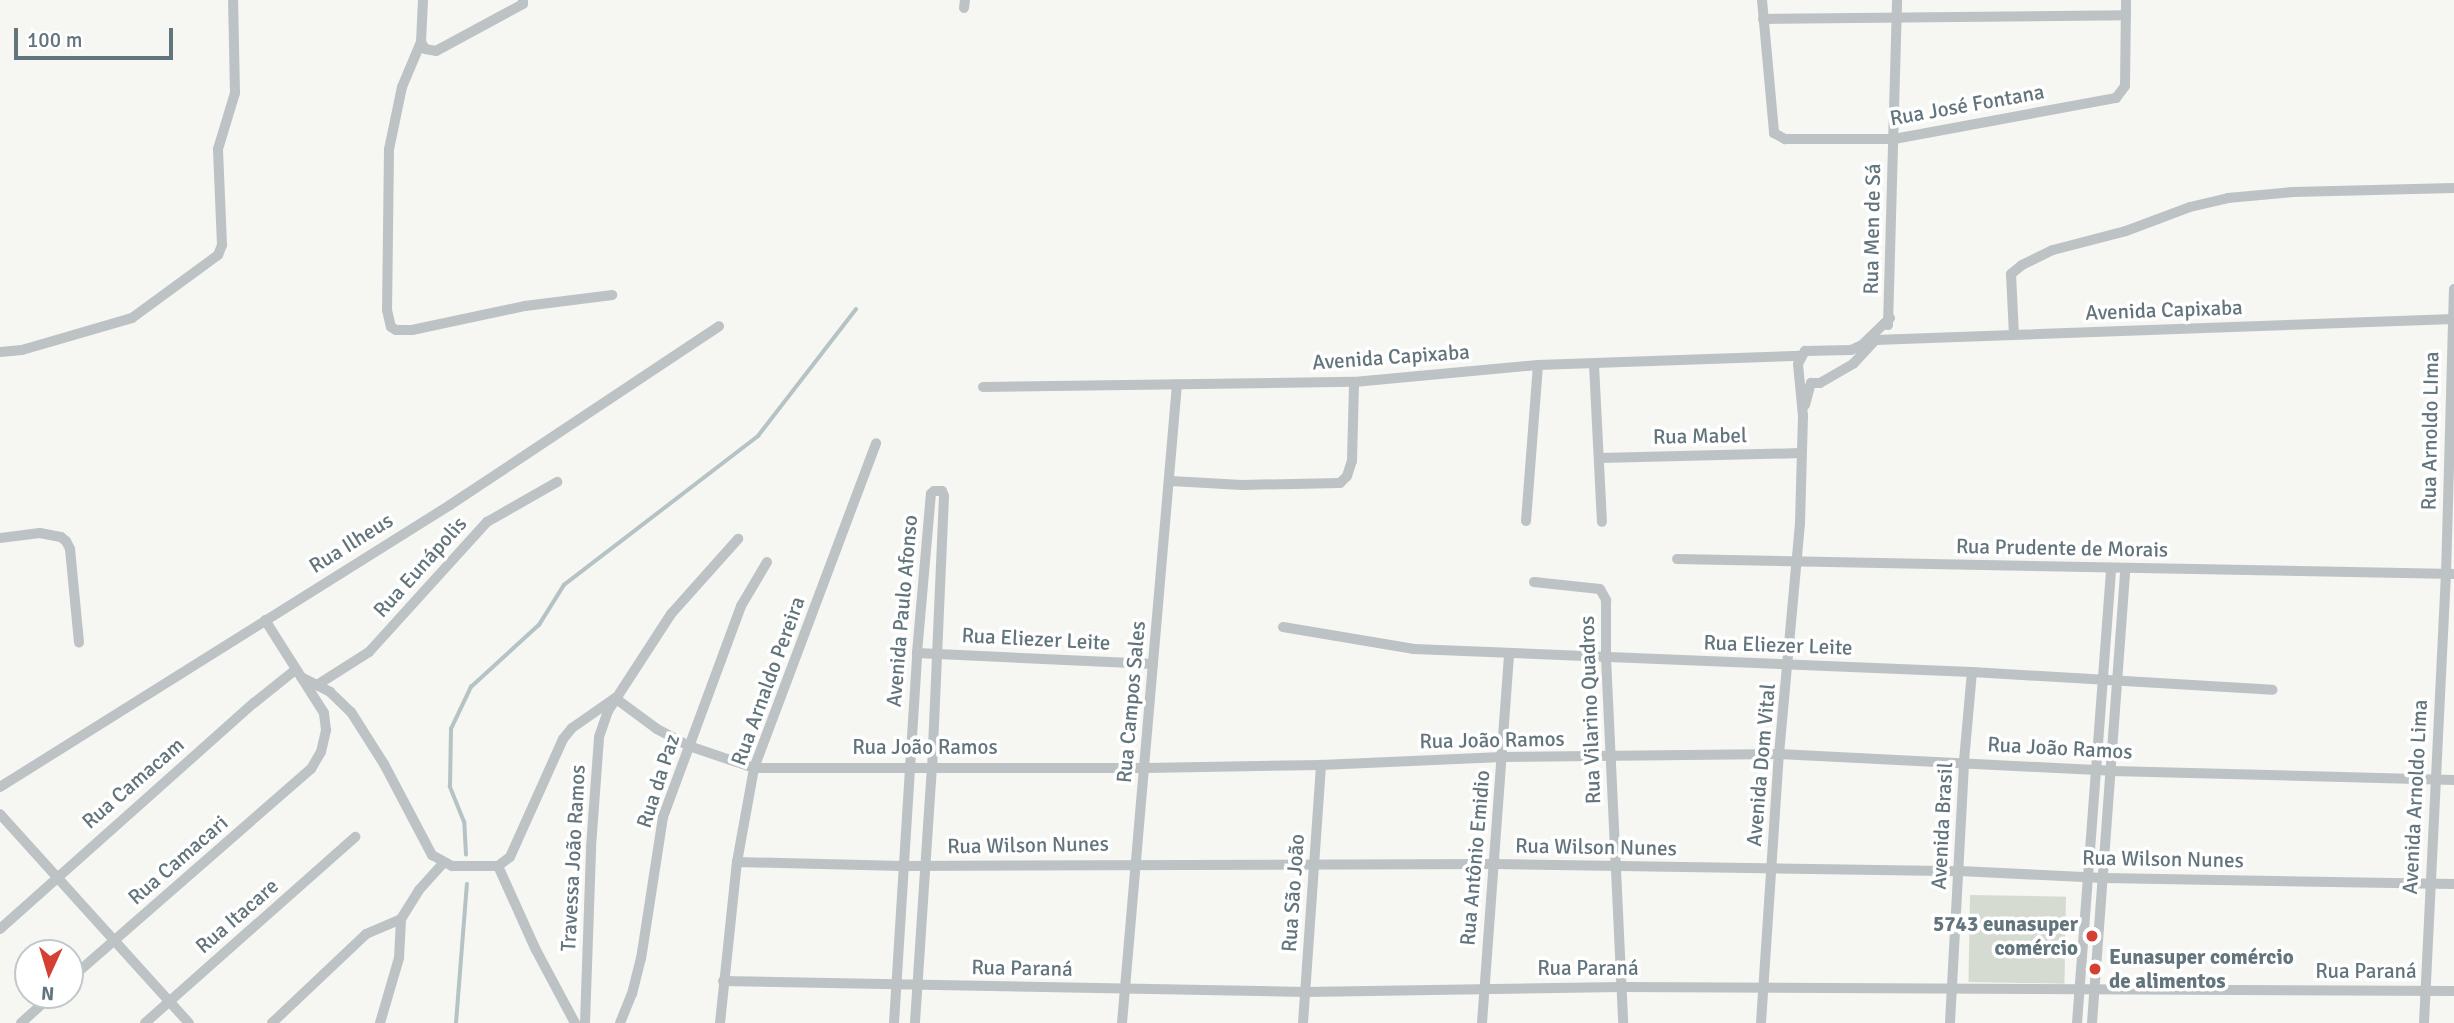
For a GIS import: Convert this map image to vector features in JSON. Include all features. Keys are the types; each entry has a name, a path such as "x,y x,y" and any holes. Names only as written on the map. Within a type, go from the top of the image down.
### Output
{"street":[{"path":"0,352 22,350 132,318 218,255 222,245 218,149 235,93 233,0"},
{"path":"423,0 421,42 402,87 389,149 387,310 391,327 412,331 525,306 612,295"},
{"path":"1762,0 1763,19 2126,15 2126,0"},
{"name":"Rua Men de Sá","path":"1802,416 1811,383 1820,383 1854,363 1887,328 1897,0"},
{"path":"421,42 425,49 436,51 526,1"},
{"name":"Rua José Fontana","path":"1763,19 1772,128 1778,137 1894,139 2116,98 2125,86 2126,15"},
{"path":"2014,335 2011,274 2022,265 2053,250 2126,231 2190,206 2228,198 2294,192 2454,188"},
{"name":"Rua Arnoldo LIma","path":"2450,574 2454,289"},
{"path":"1801,356 1805,351 1851,350 1862,345 1889,318"},
{"name":"Avenida Capixaba","path":"1875,340 2453,319"},
{"name":"Rua Ilheus","path":"0,787 450,505 719,326"},
{"name":"Avenida Capixaba","path":"983,387 1354,382 1538,365 1801,356"},
{"name":"Avenida Dom Vital","path":"1761,1023 1779,754 1797,561 1802,416 1798,364 1801,356"},
{"path":"1526,522 1538,365"},
{"path":"1594,365 1602,522"},
{"path":"1171,481 1242,485 1340,482 1347,476 1352,461 1354,382"},
{"name":"Rua Campos Sales","path":"1122,1023 1171,481 1177,384"},
{"name":"Rua Arnaldo Pereira","path":"720,1023 737,862 754,768 876,443"},
{"name":"Rua Mabel","path":"1600,458 1801,453"},
{"name":"Rua Eunápolis","path":"317,685 369,652 487,522 557,482"},
{"name":"Avenida Paulo Afonso","path":"894,1023 909,765 931,494 934,491 942,491 932,766 915,1023"},
{"path":"0,538 40,533 61,537 66,541 70,549 79,643"},
{"path":"265,620 298,674 330,692 351,712 384,764 432,855 452,866 498,866 510,857 563,739 572,728 615,698 671,614 738,539"},
{"name":"Rua Prudente de Morais","path":"1677,559 2450,574"},
{"name":"Rua da Paz","path":"620,1023 632,994 641,959 663,817 741,606 767,562"},
{"path":"2077,1023 2111,568"},
{"path":"2092,1023 2119,682 2125,569"},
{"name":"Avenida Arnoldo Lima","path":"2424,1023 2434,780 2450,574"},
{"name":"Rua Vilarino Quadros","path":"1534,582 1600,589 1606,600 1606,659 1623,1023"},
{"name":"Rua Eliezer Leite","path":"1283,626 1414,649 1972,672 2272,690"},
{"name":"Rua Eliezer Leite","path":"917,653 1153,664"},
{"name":"Rua Antônio Emidio","path":"1482,1023 1509,654"},
{"name":"Avenida Brasil","path":"1950,1023 1964,761 1972,672"},
{"name":"Rua Camacari","path":"84,967 311,769 321,752 326,730 324,713 298,674"},
{"name":"Rua Camacam","path":"0,929 55,878 298,674"},
{"name":"Rua João Ramos","path":"615,698 657,729 689,746 754,768 909,765 1146,768 1321,765 1502,757 1779,754 1964,761 2112,771 2454,780"},
{"name":"Travessa João Ramos","path":"585,1023 590,847 598,737 615,698"},
{"name":"Rua São João","path":"1303,1023 1321,765"},
{"path":"0,814 55,878 189,1023"},
{"name":"Rua Itacare","path":"145,1023 355,837"},
{"name":"Rua Wilson Nunes","path":"737,862 902,866 1137,863 1494,864 1960,871 2104,878 2454,884"},
{"path":"380,1023 399,958 401,919 419,890 443,863"},
{"path":"498,866 536,950 575,1023"},
{"path":"272,1023 366,934 401,919"},
{"name":"Rua Paraná","path":"723,981 917,987 1305,992 1621,986 2454,991"},
{"path":"21,1023 36,1009"}],"shaded area":[{"path":"1970,895 2066,897 2064,984 1968,982"}],"waterway":[{"path":"466,855 464,822 450,787 451,729 471,687 539,625 564,585 758,436 856,309"},
{"path":"456,1023 467,884"}],"place":[{"name":"5743 eunasuper comércio","path":"2092,936"},
{"name":"Eunasuper comércio de alimentos","path":"2095,969"}]}
